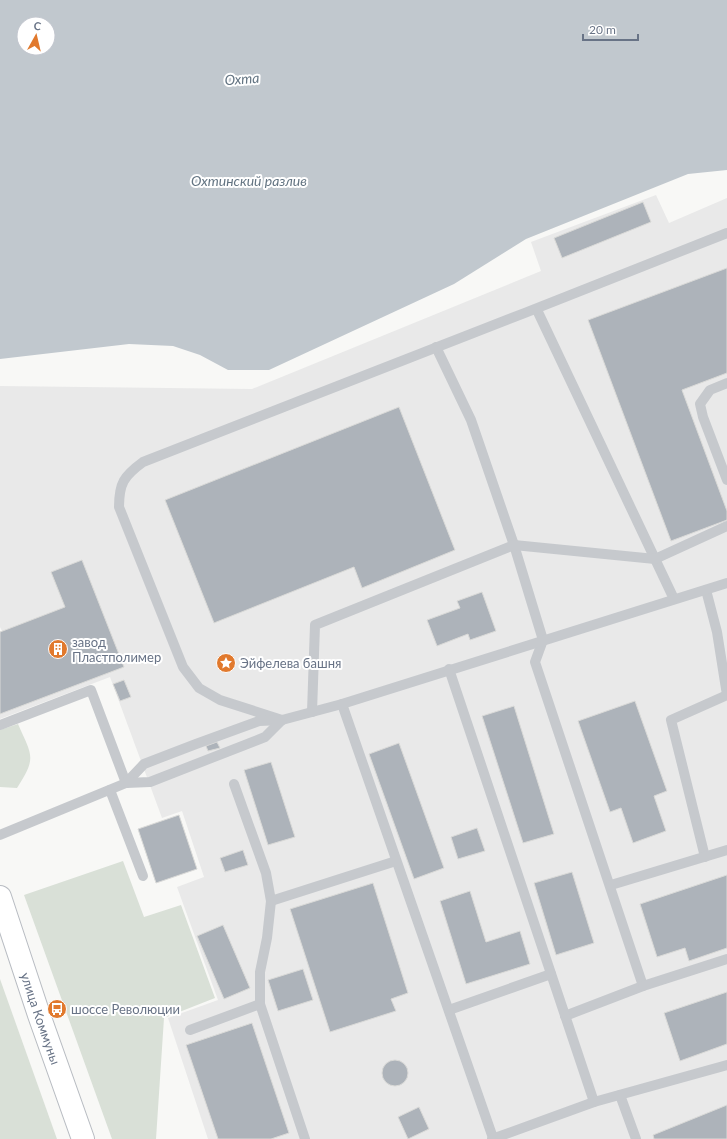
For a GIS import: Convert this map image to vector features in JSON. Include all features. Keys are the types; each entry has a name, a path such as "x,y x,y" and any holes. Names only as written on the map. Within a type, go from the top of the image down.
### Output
{"main road":[{"name":"улица Коммуны","path":"0,896 39,1015 84,1139"}],"lane":[{"path":"282,720 220,700 199,688 183,667 119,507 119,489 128,472 143,462 436,347 537,310 727,233"},
{"path":"537,310 674,599"},
{"path":"436,347 471,420 514,545 543,640 535,662 611,885 643,986"},
{"path":"727,384 710,390 700,404 703,417 727,480"},
{"path":"312,712 315,625 514,545 655,559 727,526"},
{"path":"126,783 144,764 259,721 282,720 342,704 449,669 727,583"},
{"path":"705,857 671,720 727,695 718,632 706,590"},
{"path":"449,669 594,1102"},
{"path":"0,725 91,690 126,783"},
{"path":"342,704 449,1010 492,1139 594,1102 727,1065"},
{"path":"0,835 126,783 150,782 265,737 282,720"},
{"path":"234,784 266,872 271,901 267,938 260,972 260,1004 305,1139"},
{"path":"110,790 143,876"},
{"path":"611,885 727,850"},
{"path":"271,901 396,861"},
{"path":"565,1016 643,986 727,959"},
{"path":"449,1010 551,974"},
{"path":"190,1030 260,1004"},
{"path":"620,1095 636,1139"}],"shaded area":[{"path":"656,195 669,223 727,198 727,1139 208,1139 168,1018 218,1000 177,887 204,877 182,811 162,818 110,677 0,719 0,632 2,631 0,627 0,386 252,389 541,271 531,242"},
{"path":"18,724 27,743 30,763 17,788 0,787 0,730"},
{"path":"123,861 144,917 181,905 215,998 164,1018 156,1139 112,1139 24,895"},
{"path":"0,979 57,1139 0,1139"}],"water":[{"name":"Охтинский разлив","path":"0,0 727,0 727,170 688,174 526,239 454,284 269,370 228,370 200,355 173,346 129,344 0,359"}],"building":[{"path":"643,202 651,222 562,258 554,238"},
{"path":"727,268 727,373 682,390 727,511 727,520 671,541 588,320"},
{"path":"399,407 455,550 362,588 354,567 214,623 165,500"},
{"name":"завод Пластполимер","path":"82,560 124,667 0,714 0,632 65,607 51,572"},
{"path":"482,592 496,631 470,640 468,634 437,646 427,620 460,608 457,601"},
{"path":"124,680 131,697 120,701 113,684"},
{"path":"635,701 667,791 654,796 666,831 633,843 621,808 610,812 578,721"},
{"path":"514,706 554,834 523,843 482,716"},
{"path":"217,742 220,748 208,751 206,746"},
{"path":"399,743 444,868 414,879 369,754"},
{"path":"271,762 295,837 268,845 244,770"},
{"path":"179,815 197,869 156,883 138,829"},
{"path":"477,828 485,851 458,859 451,837"},
{"path":"243,850 248,865 225,872 220,858"},
{"path":"572,872 594,943 556,955 534,883"},
{"path":"727,875 727,948 689,961 685,948 657,957 640,904"},
{"path":"373,883 408,993 391,999 396,1011 330,1032 290,909"},
{"path":"470,891 486,942 520,931 530,964 466,984 440,901"},
{"path":"223,925 250,988 224,999 197,936"},
{"path":"303,969 313,1000 278,1011 268,980"},
{"path":"727,992 727,1044 680,1061 664,1013"},
{"path":"252,1023 289,1133 271,1139 218,1139 186,1045"},
{"path":"395,1060 404,1064 408,1073 404,1082 395,1086 386,1082 382,1073 386,1064"},
{"path":"727,1105 727,1139 654,1139 653,1135"},
{"path":"419,1107 429,1129 408,1139 398,1117"}],"place":[{"name":"завод Пластполимер","path":"58,649"},
{"name":"Эйфелева башня","path":"226,663"},
{"name":"шоссе Революции","path":"57,1009"}],"water label":[{"name":"Охта","path":"242,79"}]}
